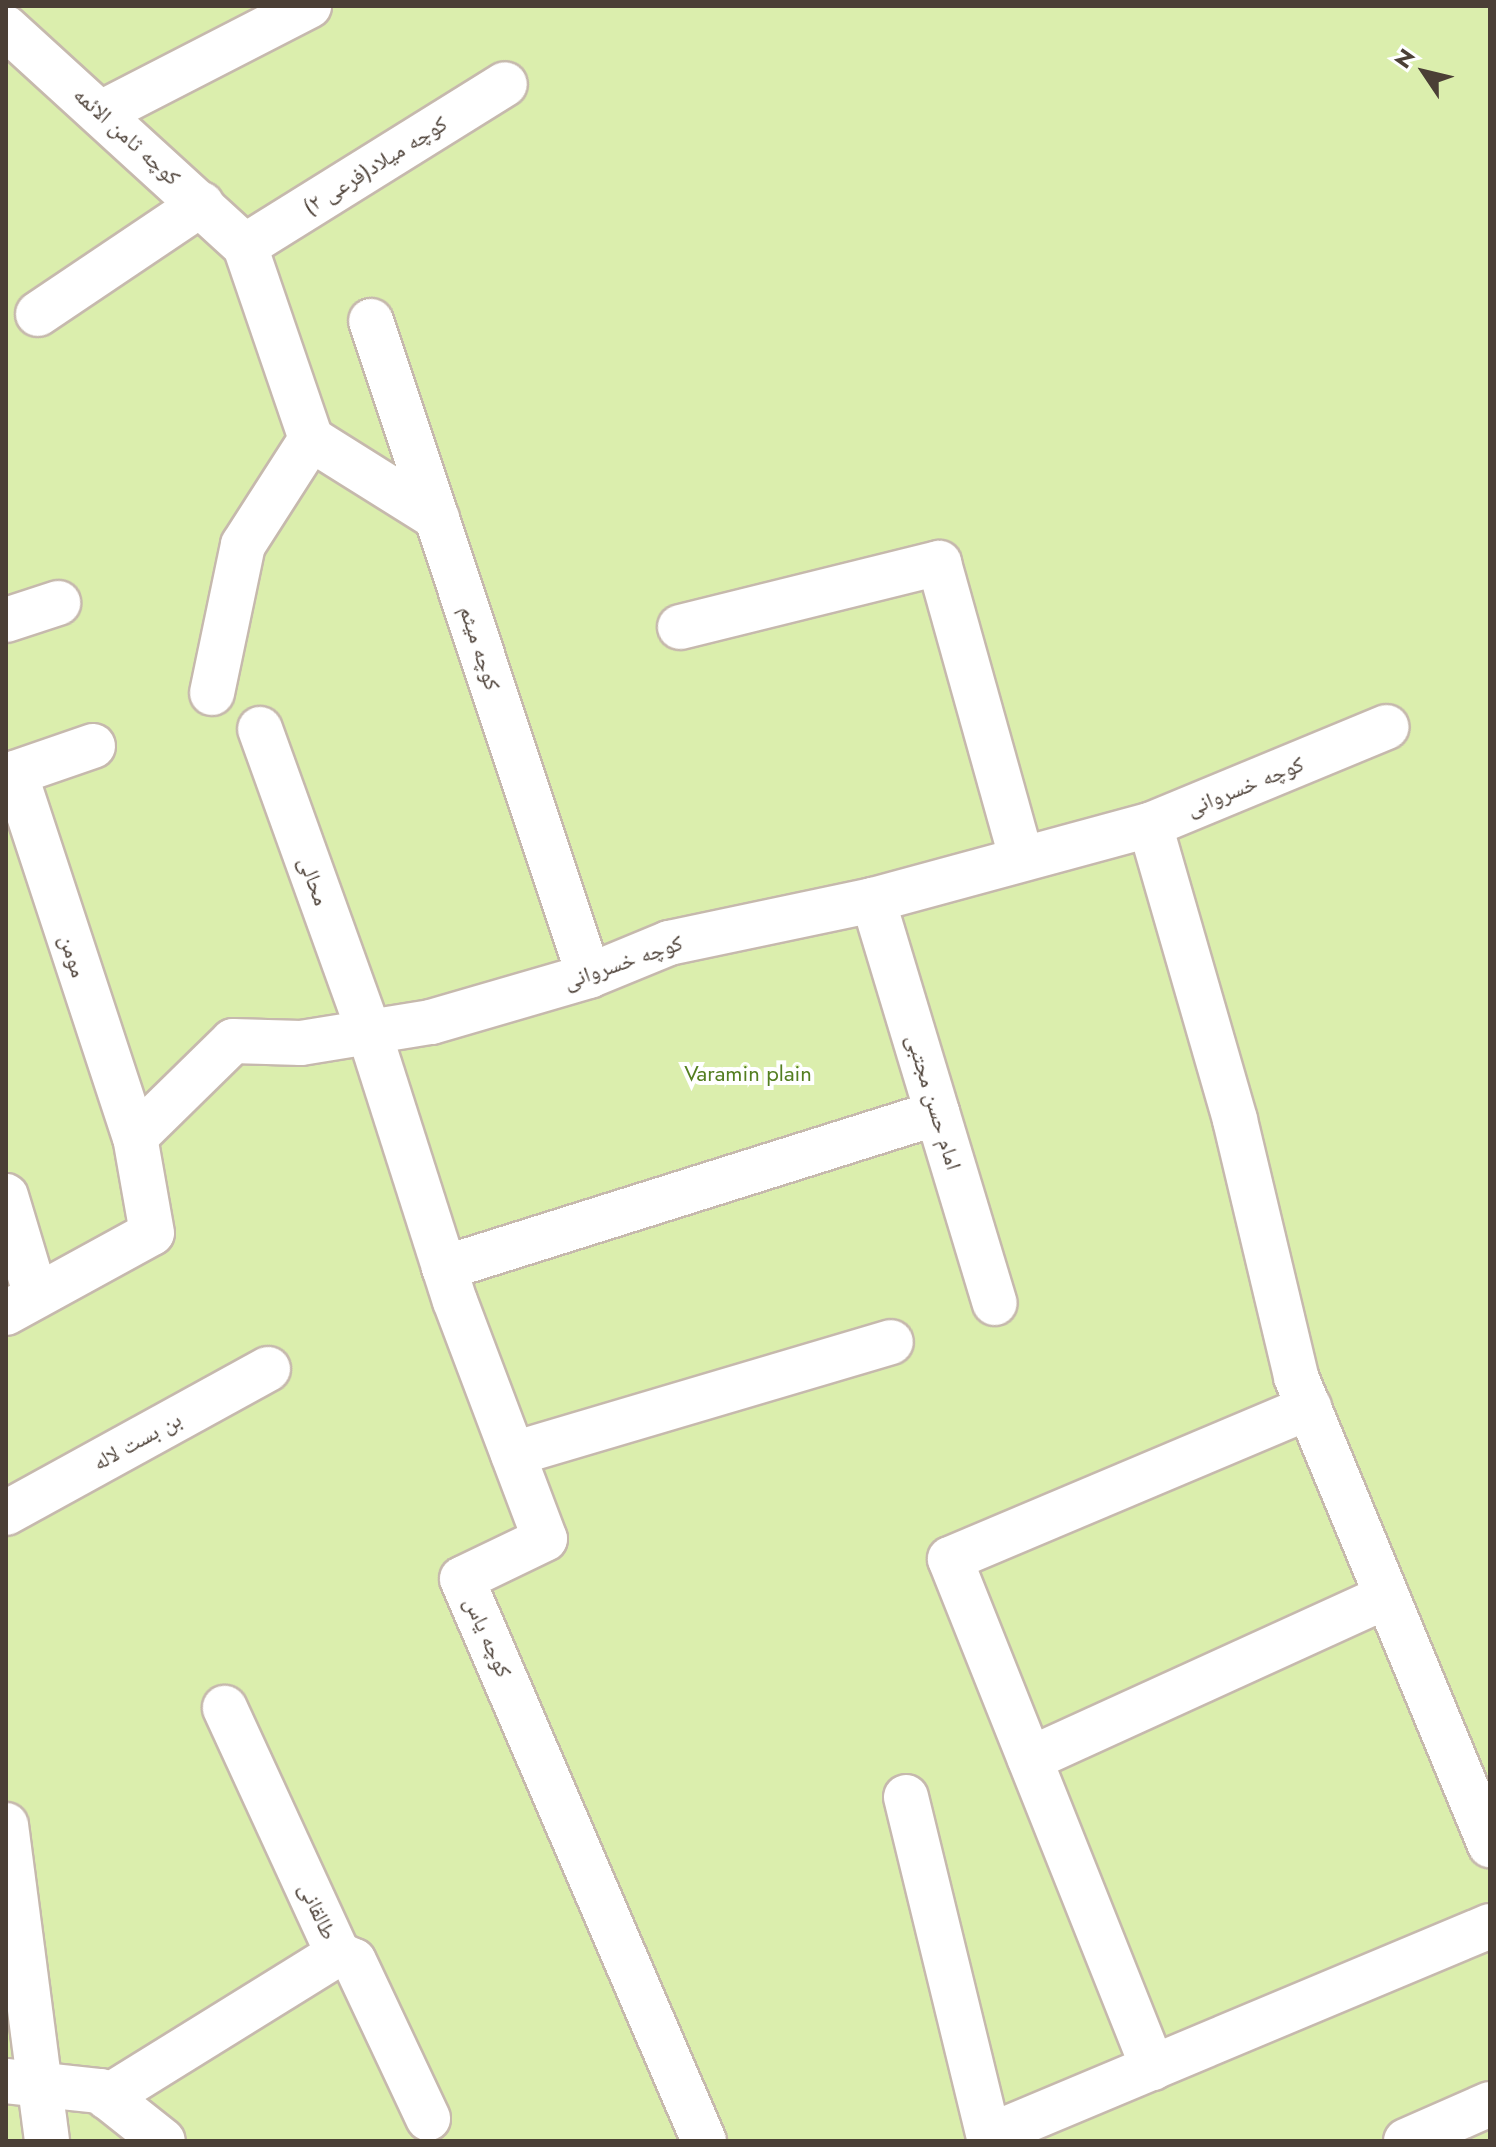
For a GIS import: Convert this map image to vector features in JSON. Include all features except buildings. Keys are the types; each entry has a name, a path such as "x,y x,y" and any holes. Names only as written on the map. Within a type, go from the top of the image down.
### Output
{"street":[{"path":"101,113 309,6"},
{"name":"کوچه ثامن الائمه","path":"6,28 245,246"},
{"name":"کوچه میلاد(فرعی ۲)","path":"245,246 505,84"},
{"path":"38,314 202,204"},
{"path":"245,246 311,439 437,518"},
{"name":"کوچه میثم","path":"371,321 589,976"},
{"path":"212,693 243,545 311,439"},
{"path":"680,627 939,563 1021,857"},
{"path":"6,620 58,603"},
{"name":"کوچه خسروانی","path":"135,1137 233,1041 301,1043 431,1022 589,976 669,943 873,900 1021,857 1150,825 1387,727"},
{"name":"محالی","path":"260,729 369,1032"},
{"path":"10,775 93,746"},
{"name":"مومن","path":"10,775 135,1137"},
{"path":"1150,825 1235,1120 1296,1377 1490,1845"},
{"name":"امام حسن مجتبی","path":"873,900 995,1303"},
{"name":"کوچه یاس","path":"369,1032 444,1268 545,1539 462,1579 704,2141"},
{"path":"444,1268 937,1113"},
{"path":"6,1196 21,1304 152,1233 135,1137"},
{"path":"513,1454 891,1342"},
{"name":"بن بست لاله","path":"6,1513 268,1369"},
{"path":"1153,2068 950,1559 1309,1407"},
{"path":"1030,1759 1387,1596"},
{"name":"طالقانی","path":"107,2097 338,1954 225,1708"},
{"path":"906,1797 990,2139 1490,1926"},
{"path":"6,1825 23,2081 47,2141"},
{"path":"338,1954 354,1961 428,2118"},
{"path":"23,2081 100,2091 163,2141"},
{"path":"1406,2141 1490,2104"}],"green space":[{"name":"Varamin plain","path":"6,6 1490,6 1490,2141 6,2141"}]}
